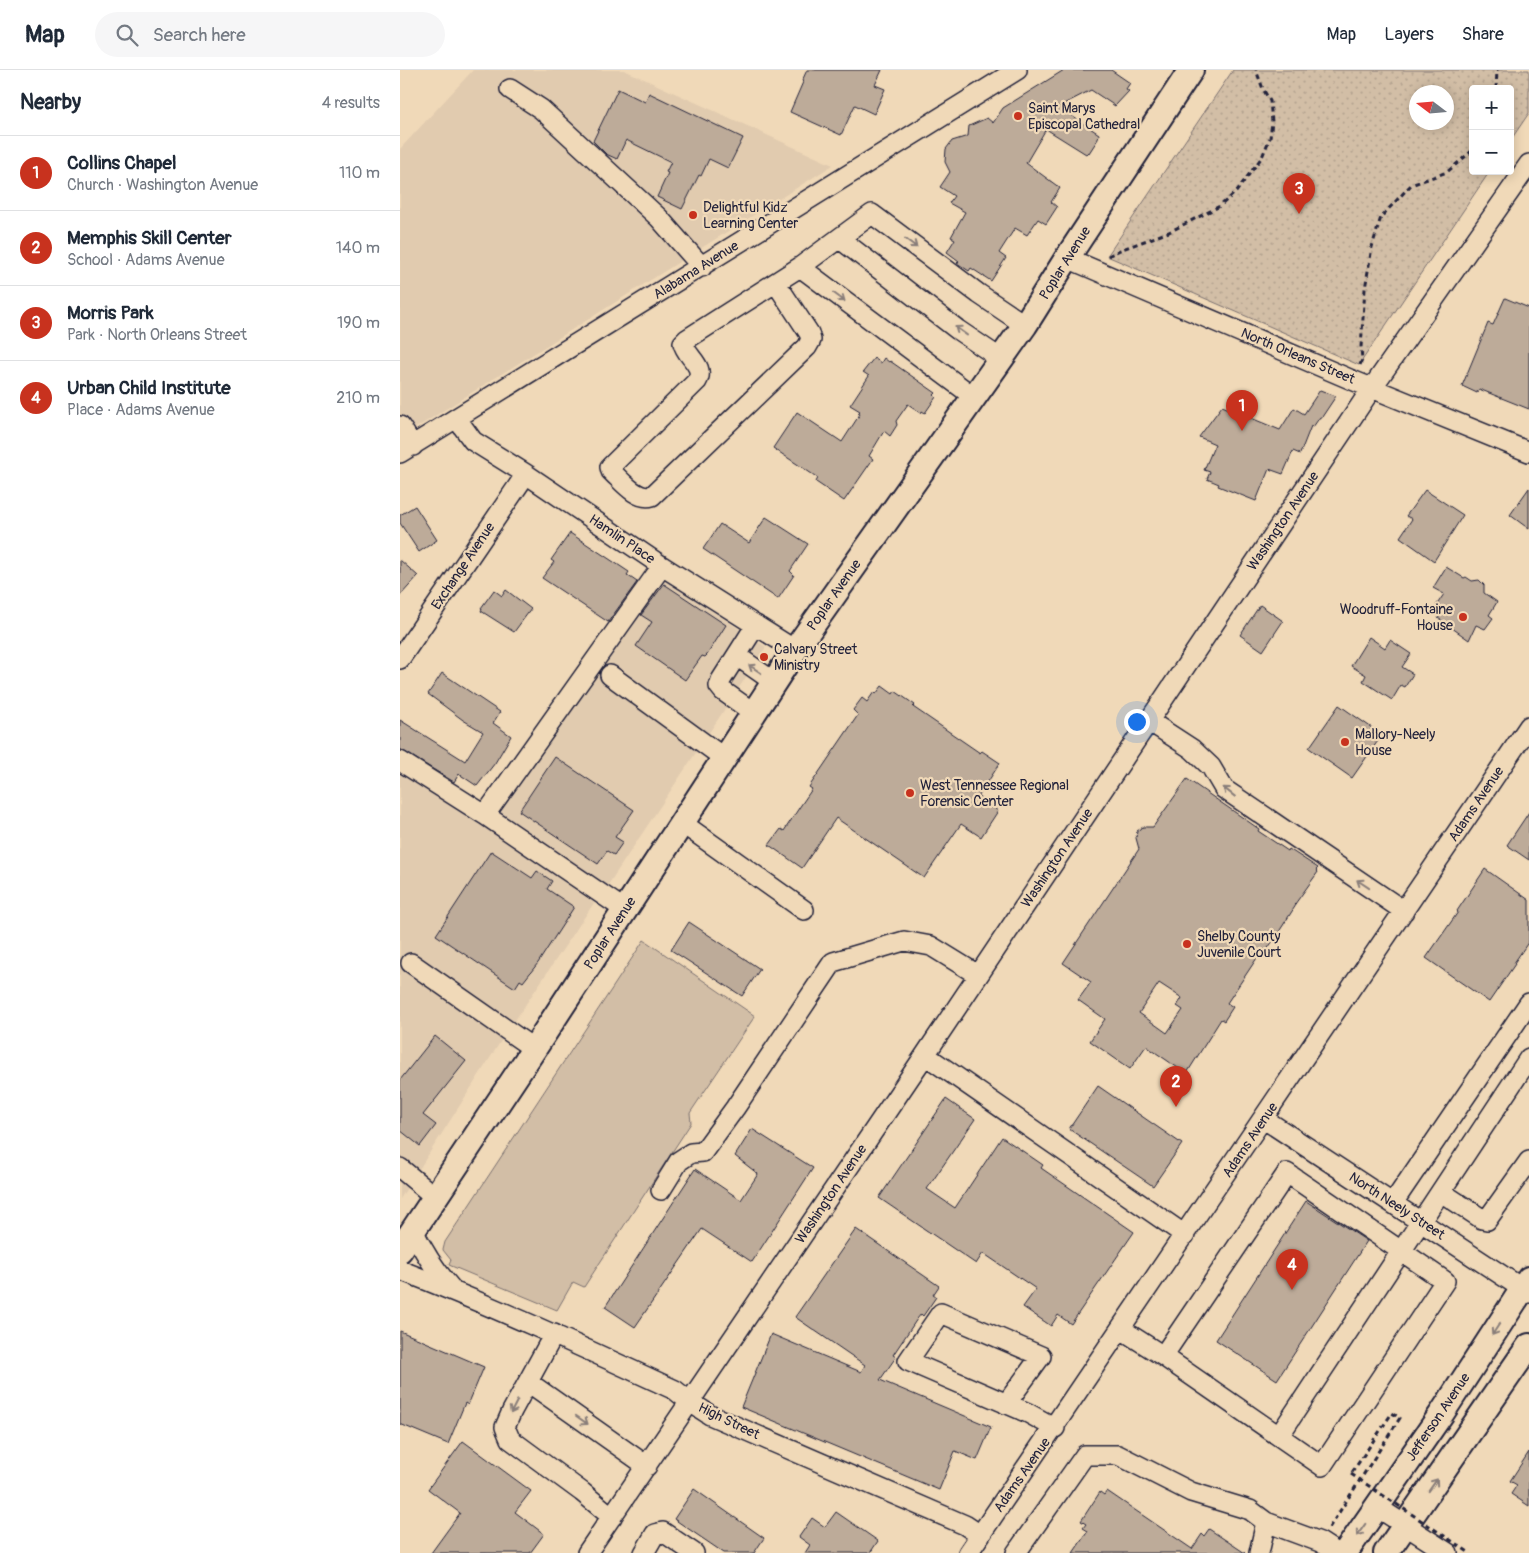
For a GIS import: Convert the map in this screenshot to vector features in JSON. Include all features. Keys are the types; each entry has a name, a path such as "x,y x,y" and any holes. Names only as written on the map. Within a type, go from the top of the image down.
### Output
{"main road":[{"name":"Poplar Avenue","path":"400,1250 795,650 1025,325 1191,70"},
{"name":"Jefferson Avenue","path":"1345,1553 1527,1287"},
{"path":"1386,1553 1529,1346"}],"street":[{"name":"Alabama Avenue","path":"406,450 702,266 1003,73"},
{"path":"510,89 541,109 604,167 659,218 702,266"},
{"name":"Washington Avenue","path":"587,1553 925,1055 1372,388 1529,164"},
{"path":"776,283 809,333 811,340 807,347 652,496 647,498 640,497 611,471 610,467 700,376 700,370 684,348 683,343 800,267 872,214 979,294 1025,325"},
{"path":"840,239 958,330 1001,359"},
{"name":"North Orleans Street","path":"1067,258 1352,380 1529,452"},
{"path":"800,267 974,397"},
{"name":"Hamlin Place","path":"457,419 473,441 526,474 662,566 795,650"},
{"path":"400,426 406,450"},
{"name":"Exchange Avenue","path":"400,659 526,474"},
{"path":"485,815 662,566"},
{"path":"754,713 723,691 719,686 756,625"},
{"path":"737,656 774,682"},
{"path":"610,675 724,758"},
{"path":"1149,721 1192,749 1211,767 1224,790 1404,911"},
{"name":"Adams Avenue","path":"968,1553 1404,911 1527,734"},
{"path":"400,761 485,815 625,910"},
{"path":"682,823 804,910"},
{"path":"661,1190 679,1161 691,1153 703,1152 735,1108 833,962 904,941 931,946 978,975"},
{"path":"411,963 534,1049"},
{"path":"1393,1203 1529,1003"},
{"path":"925,1055 1185,1235"},
{"path":"1278,1436 1529,1058"},
{"name":"North Neely Street","path":"1264,1119 1421,1222 1527,1287"},
{"path":"1441,1192 1482,1219 1487,1220 1529,1161"},
{"path":"400,1168 435,1197"},
{"path":"1121,1329 1164,1356 1322,1466 1445,1282 1287,1173 1164,1356"},
{"name":"High Street","path":"413,1230 435,1270 454,1290"},
{"name":"High Street","path":"400,1270 454,1290 554,1334 675,1390 710,1415 965,1525 980,1535"},
{"path":"1006,1404 1041,1356 941,1313 908,1361 1006,1404 1054,1428"},
{"path":"554,1334 505,1427 510,1439 582,1492 612,1517"},
{"path":"528,1382 647,1466"},
{"path":"1016,1553 1085,1455 1118,1455 1190,1492 1250,1510 1266,1522 1320,1542 1337,1553"},
{"path":"1377,1507 1448,1553"},
{"path":"1259,1553 1266,1522"},
{"path":"644,1553 658,1532 663,1532 694,1553"}],"path":[{"path":"1089,266 1120,250 1169,232 1220,206 1236,192 1262,157 1270,138 1272,122 1270,101 1256,70"},
{"path":"1496,85 1497,70"},
{"path":"1352,380 1362,360 1361,347 1365,289 1372,247 1381,218 1411,184 1447,172 1469,153"},
{"path":"1320,1542 1364,1472 1400,1418 1392,1413 1351,1474 1470,1553"}],"shaded area":[{"path":"473,70 624,70 833,165 400,438 400,149"},
{"path":"1233,70 1529,70 1529,113 1514,135 1514,85 1469,85 1469,175 1487,175 1359,365 1107,256"},
{"path":"660,577 766,647 604,891 495,817"},
{"path":"400,768 594,903 499,1044 400,1199"},
{"path":"644,940 755,1016 690,1113 691,1123 584,1287 573,1282 557,1310 449,1265 451,1260 443,1250 445,1242"}],"building":[{"path":"807,70 882,70 875,85 885,89 874,114 855,105 841,135 790,112"},
{"path":"1064,70 1111,70 1130,83 1126,89 1129,91 1115,106 1091,90 1058,107 1099,134 1098,139 1089,153 1086,154 1046,129 1026,163 1060,188 1051,202 1057,207 1046,224 1038,219 1027,235 1015,228 999,253 1006,258 991,281 971,268 969,271 957,263 959,261 947,252 955,239 951,237 965,212 949,203 954,196 940,187 950,172 945,162 946,149 952,141 968,136 969,126 987,118 993,123 1003,108"},
{"path":"618,89 645,102 649,93 743,138 728,168 709,159 682,209 657,197 671,162 626,140 617,159 606,154 593,141"},
{"path":"1505,298 1529,308 1529,409 1479,389 1477,393 1462,386 1488,323 1493,325"},
{"path":"874,358 881,363 884,358 890,361 936,393 934,395 936,397 925,413 922,411 921,413 908,404 896,421 897,425 890,436 884,431 869,456 873,459 844,501 816,482 818,478 773,448 797,412 842,442 860,414 858,413 860,411 850,405 869,376 863,372"},
{"path":"1320,390 1336,396 1322,417 1313,427 1311,426 1300,454 1293,451 1283,474 1269,469 1256,501 1218,486 1219,484 1207,479 1210,472 1204,470 1215,444 1199,437 1222,406 1280,430 1294,408 1304,414"},
{"path":"1529,488 1529,529 1510,515"},
{"path":"1425,490 1463,515 1434,561 1400,537 1412,519 1406,516"},
{"path":"415,506 437,540 419,552 400,523 400,515"},
{"path":"766,517 808,544 790,571 794,575 778,599 703,549 720,524 749,543"},
{"path":"570,533 629,572 627,575 637,582 608,622 542,578 554,562 551,560"},
{"path":"400,560 418,576 400,596"},
{"name":"Woodruff-Fontaine House","path":"1446,567 1464,578 1466,577 1472,581 1479,580 1484,585 1484,593 1497,602 1489,615 1493,618 1485,629 1476,625 1469,640 1438,618 1442,611 1436,606 1444,594 1433,588"},
{"path":"664,584 726,625 707,655 705,657 702,656 685,680 636,646 652,622 641,615"},
{"path":"494,590 502,596 506,590 531,609 514,632 481,611 481,608"},
{"path":"1260,605 1283,621 1263,651 1240,635"},
{"path":"1369,637 1385,648 1390,640 1411,654 1402,667 1413,674 1405,687 1401,685 1392,700 1363,681 1366,675 1351,666"},
{"path":"442,673 500,712 493,723 511,736 495,763 477,786 459,774 454,782 400,749 400,720 465,761 483,732 428,694"},
{"path":"882,686 893,694 895,691 915,705 913,707 980,753 982,751 1000,763 978,797 998,811 981,837 961,824 924,878 836,818 802,868 769,845 781,829 784,831 812,789 809,787 858,715 853,710 862,698 867,702 874,692 876,694"},
{"name":"Mallory-Neely House","path":"1339,705 1382,735 1352,778 1309,748"},
{"path":"555,757 634,810 615,837 623,842 614,855 607,851 598,864 519,811"},
{"path":"1187,779 1259,829 1258,831 1318,868 1316,870 1318,872 1295,904 1275,938 1264,954 1261,952 1227,1003 1233,1007 1224,1021 1221,1019 1187,1073 1146,1046 1130,1069 1090,1041 1105,1019 1078,1000 1091,982 1063,963 1139,849 1136,838 1137,831 1143,827 1153,827","holes":["1159,983 1182,998 1177,1006 1183,1010 1167,1033 1139,1013"]},
{"path":"1529,812 1529,860 1507,845"},
{"path":"491,851 532,878 537,871 552,881 547,889 574,907 538,963 523,982 520,980 515,988 436,935"},
{"path":"1485,869 1529,900 1529,941 1489,1002 1426,958"},
{"path":"689,922 760,969 742,996 671,950"},
{"path":"435,1036 466,1061 423,1115 436,1125 420,1146 400,1130 400,1080"},
{"path":"1098,1086 1182,1144 1153,1186 1069,1129"},
{"path":"946,1099 975,1119 927,1189 955,1208 1002,1137 1043,1165 1041,1168 1134,1232 1071,1324 1058,1315 1051,1326 1023,1307 1036,1289 983,1253 976,1264 879,1198"},
{"path":"752,1129 813,1168 752,1262 702,1229 635,1327 605,1307 695,1169 741,1200 758,1174 735,1156"},
{"path":"1306,1201 1367,1241 1277,1380 1216,1340"},
{"path":"856,1229 939,1286 933,1295 936,1297 923,1316 921,1314 917,1319 893,1355 896,1357 880,1380 991,1427 977,1460 955,1451 939,1490 741,1407 771,1334 861,1372 865,1365 795,1317"},
{"path":"400,1331 484,1367 468,1405 465,1403 448,1444 400,1424"},
{"path":"463,1441 531,1491 515,1512 544,1534 530,1553 431,1553 460,1513 428,1489"},
{"path":"1529,1452 1529,1506 1511,1494 1517,1485 1510,1481"},
{"path":"694,1489 764,1538 754,1553 724,1553 674,1519"},
{"path":"1107,1491 1192,1549 1202,1534 1204,1536 1209,1529 1245,1553 1073,1553 1088,1531 1083,1528 1086,1524 1081,1521 1100,1492 1104,1495"},
{"path":"836,1512 878,1541 870,1553 805,1553 810,1545 799,1537 812,1518 825,1527"}],"place":[{"name":"Saint Marys Episcopal Cathedral","path":"1018,116"},
{"name":"Morris Park","path":"1299,214"},
{"name":"Delightful Kidz Learning Center","path":"693,215"},
{"name":"Collins Chapel","path":"1242,431"},
{"name":"Woodruff-Fontaine House","path":"1463,617"},
{"name":"Calvary Street Ministry","path":"764,657"},
{"name":"Mallory-Neely House","path":"1345,742"},
{"name":"West Tennessee Regional Forensic Center","path":"910,793"},
{"name":"Shelby County Juvenile Court","path":"1187,944"},
{"name":"Memphis Skill Center","path":"1176,1107"},
{"name":"Urban Child Institute","path":"1292,1290"}]}
